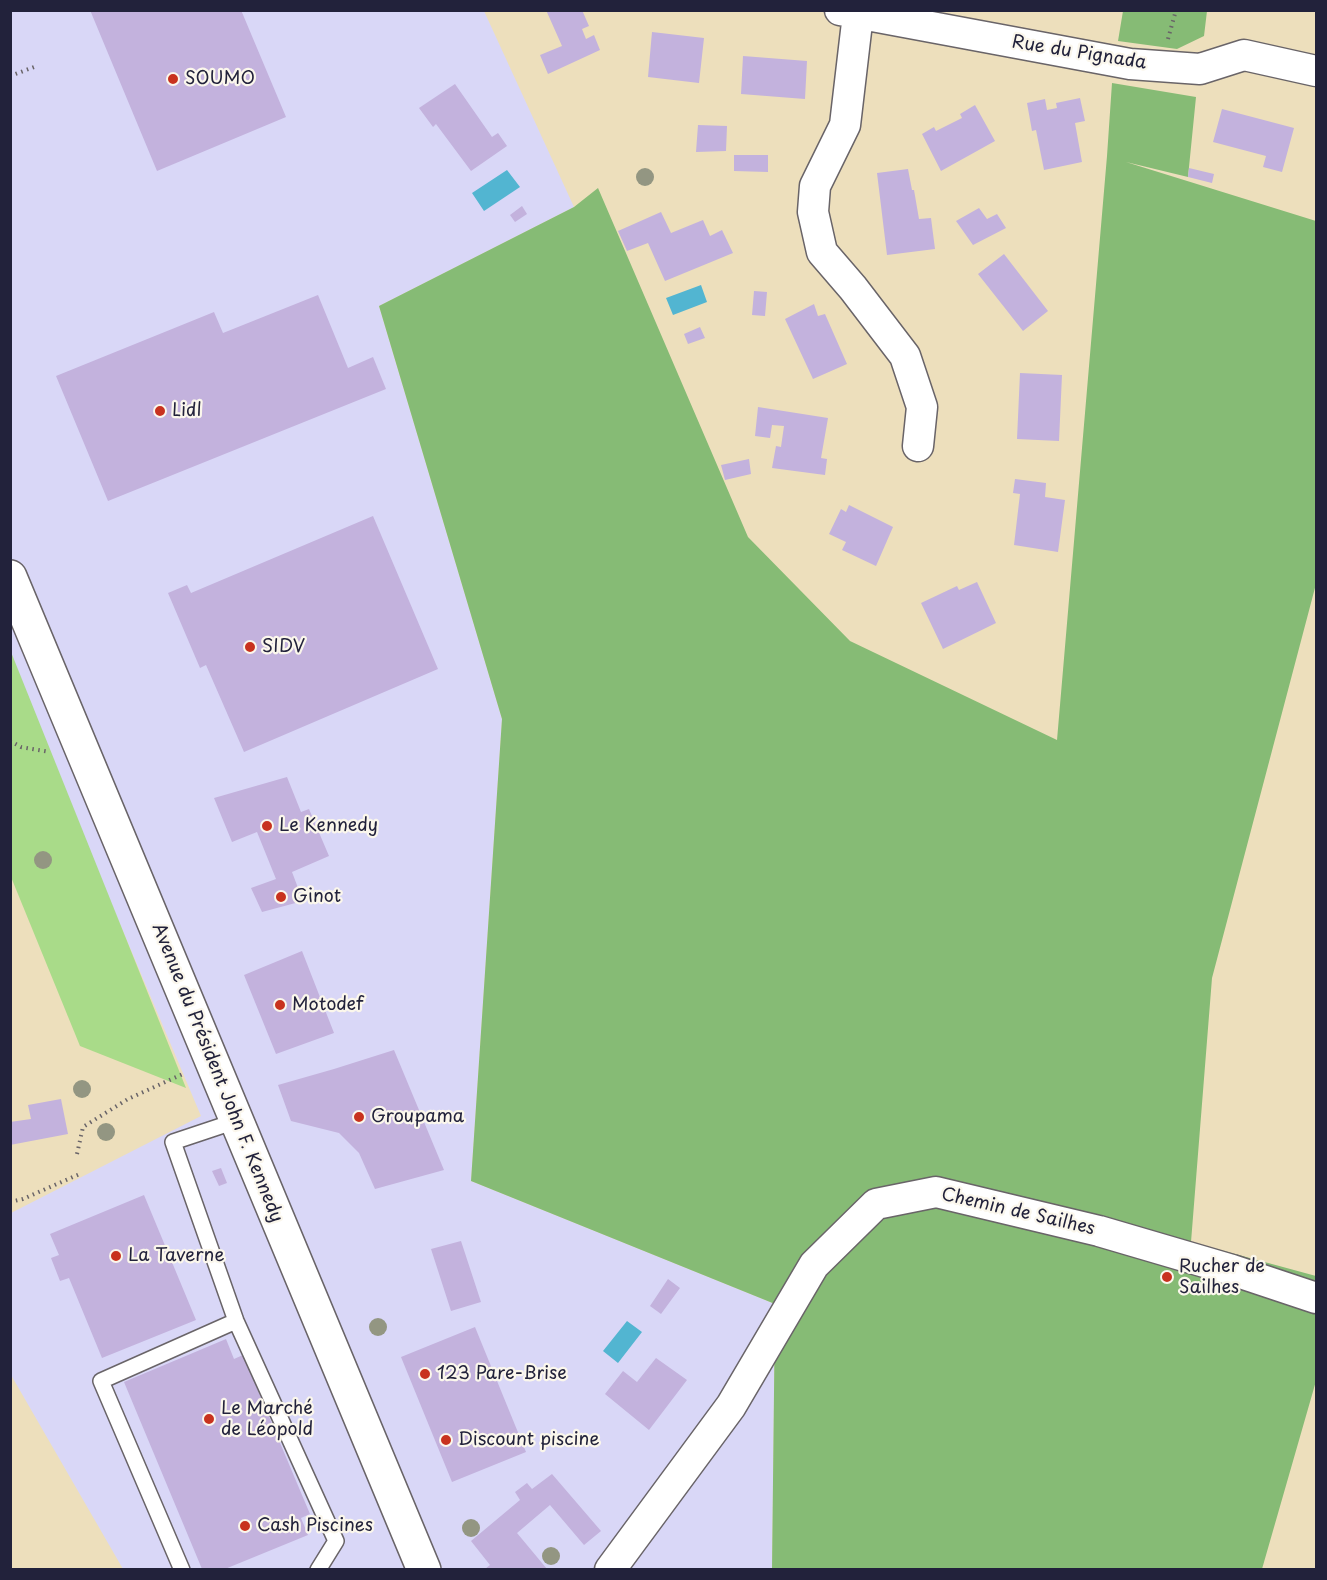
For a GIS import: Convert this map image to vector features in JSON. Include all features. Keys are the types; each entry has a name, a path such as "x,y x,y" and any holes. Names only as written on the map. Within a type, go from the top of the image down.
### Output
{"main road":[{"name":"Avenue du Président John F. Kennedy","path":"10,577 424,1569"}],"street":[{"name":"Rue du Pignada","path":"849,12 1130,64 1200,69 1244,56 1317,71"},
{"path":"849,12 845,125 815,186 813,212 822,252 905,356 921,407 918,446"},
{"name":"Chemin de Sailhes","path":"610,1569 731,1406 814,1265 876,1204 936,1192 1099,1231 1317,1298"}],"lane":[{"path":"236,1121 173,1142 236,1321 336,1541 318,1569"},
{"path":"182,1569 101,1381 236,1321"}],"path":[{"path":"10,76 34,67"},
{"path":"77,1154 83,1127 129,1099 185,1073"},
{"path":"10,1202 82,1173"}],"shaded area":[{"path":"10,11 484,11 574,207 379,306 502,719 471,1181 775,1304 772,1569 123,1569 11,1375 11,1213 201,1116 11,666"}],"green space":[{"path":"1123,11 1207,11 1204,36 1177,49 1118,41"},
{"path":"1112,83 1196,97 1188,177 1126,162 1316,221 1316,584 1212,978 1191,1242 1316,1276 1316,1381 1262,1569 772,1569 775,1304 471,1181 502,719 379,306 574,207 598,188 748,537 850,641 1057,740"},
{"path":"10,652 186,1088 80,1046 11,877"}],"water":[{"path":"507,170 520,187 484,211 472,193"},
{"path":"701,285 707,302 673,315 666,298"},
{"path":"627,1321 642,1332 618,1363 603,1351"}],"building":[{"path":"90,10 241,10 286,117 157,171"},
{"path":"546,10 582,10 589,26 582,29 586,39 594,35 600,50 548,74 540,55 562,46"},
{"path":"652,32 704,38 699,83 648,77"},
{"path":"743,56 807,61 805,99 741,94"},
{"path":"455,84 492,137 498,133 507,146 471,171 436,124 433,127 419,108"},
{"path":"1080,98 1085,121 1075,123 1082,162 1044,170 1036,130 1032,131 1027,103 1045,99 1047,110 1057,108 1056,103"},
{"path":"975,105 995,141 941,171 922,134 934,127 936,131 962,118 960,114"},
{"path":"1222,109 1294,128 1282,172 1263,167 1266,156 1213,142"},
{"path":"698,125 727,126 726,151 696,152"},
{"path":"734,155 768,155 768,172 734,171"},
{"path":"1189,168 1214,174 1212,183 1188,177"},
{"path":"908,169 919,219 931,218 935,249 887,255 877,173"},
{"path":"522,206 527,214 515,222 510,215"},
{"path":"979,208 987,219 997,214 1006,228 973,245 956,221"},
{"path":"661,212 671,233 703,220 710,236 722,230 733,253 665,281 648,243 627,251 618,231"},
{"path":"1004,254 1048,311 1023,331 978,274"},
{"path":"754,291 767,292 765,316 752,315"},
{"path":"318,295 348,368 373,357 386,389 108,501 56,376 214,312 223,333"},
{"path":"814,304 818,316 825,314 847,364 813,379 785,319"},
{"path":"700,327 705,338 688,344 684,334"},
{"path":"1020,373 1062,375 1059,441 1017,439"},
{"path":"758,407 828,418 821,458 827,459 825,475 772,468 776,446 781,447 784,426 772,425 770,438 755,436"},
{"path":"749,459 751,474 725,480 721,465"},
{"path":"1015,479 1046,483 1045,497 1065,500 1058,552 1014,545 1020,494 1013,493"},
{"path":"849,505 893,527 876,566 842,550 846,542 829,534 841,509 846,512"},
{"path":"373,516 438,669 244,752 206,665 200,668 168,593 187,585 191,593"},
{"path":"977,582 996,623 943,649 921,603 957,586 959,590"},
{"path":"287,777 301,812 309,809 329,856 292,872 303,901 262,912 251,888 276,879 257,832 232,842 214,798"},
{"path":"302,951 334,1033 276,1054 244,975"},
{"path":"394,1050 444,1170 375,1189 359,1153 339,1133 291,1121 278,1085"},
{"path":"61,1099 68,1134 10,1145 10,1122 31,1119 28,1105"},
{"path":"221,1168 227,1183 219,1186 212,1171"},
{"path":"144,1195 196,1320 102,1358 69,1278 60,1281 51,1258 59,1255 50,1234"},
{"path":"461,1241 481,1302 451,1311 431,1249"},
{"path":"668,1279 680,1288 661,1314 650,1306"},
{"path":"475,1327 526,1452 452,1482 401,1357"},
{"path":"226,1339 234,1359 243,1355 310,1514 301,1518 308,1535 225,1569 202,1569 124,1382"},
{"path":"656,1358 687,1380 649,1430 605,1394 623,1371 637,1382"},
{"path":"552,1474 601,1531 584,1545 550,1505 517,1533 547,1569 485,1569 490,1565 471,1541 520,1500 515,1492 527,1483 532,1489"}],"place":[{"name":"SOUMO","path":"173,79"},
{"name":"Lidl","path":"160,411"},
{"name":"SIDV","path":"250,647"},
{"name":"Le Kennedy","path":"267,826"},
{"name":"Ginot","path":"281,897"},
{"name":"Motodef","path":"280,1005"},
{"name":"Groupama","path":"359,1117"},
{"name":"La Taverne","path":"116,1256"},
{"name":"Rucher de Sailhes","path":"1167,1277"},
{"name":"123 Pare-Brise","path":"425,1374"},
{"name":"Le Marché de Léopold","path":"209,1419"},
{"name":"Discount piscine","path":"446,1440"},
{"name":"Cash Piscines","path":"245,1526"}]}
